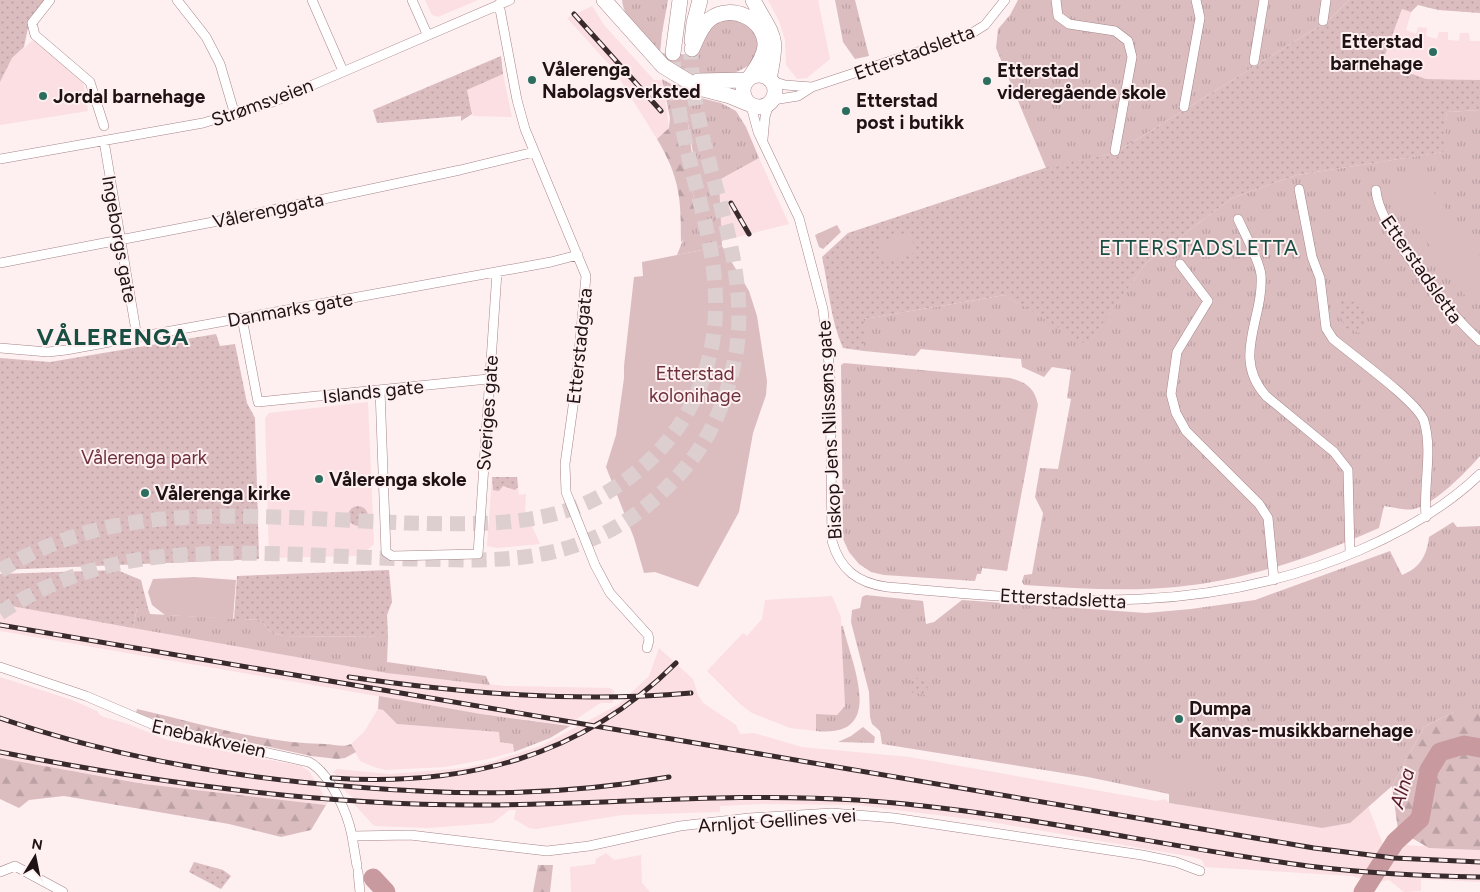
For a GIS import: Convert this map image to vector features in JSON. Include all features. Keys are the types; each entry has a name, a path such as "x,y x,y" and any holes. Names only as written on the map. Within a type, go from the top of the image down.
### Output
{"highway":[{"path":"604,0 663,66 699,88 760,108 771,102 775,89 771,80 775,48 773,36 753,0"},
{"path":"619,0 628,27"},
{"path":"673,53 682,0"},
{"path":"700,0 694,23 691,52 702,27 712,18 726,12 744,15 757,26 765,44 763,55 742,90 749,104"},
{"path":"687,80 748,79 759,75 771,80"}],"street":[{"path":"50,0 32,23 35,35 90,82 104,126"},
{"path":"177,0 206,37 220,64 235,115"},
{"path":"312,0 343,71"},
{"path":"412,0 427,34"},
{"name":"Strømsveien","path":"0,159 179,128 235,115 267,102 273,102 427,34 510,0"},
{"name":"Etterstadsletta","path":"771,102 798,96 812,87 969,35 985,24 1005,0"},
{"path":"1056,0 1058,16 1069,24 1115,31 1128,40 1132,58 1115,151"},
{"path":"1184,107 1200,18 1196,0"},
{"path":"1254,61 1264,0"},
{"path":"1323,21 1326,0"},
{"name":"Etterstadgata","path":"499,4 518,107 534,152 586,276 576,385 565,464 566,492 604,582 620,606 648,635 647,648"},
{"name":"Etterstadsletta","path":"771,80 785,85 812,87"},
{"path":"763,139 765,116 771,102"},
{"name":"Biskop Jens Nilssøns gate","path":"749,104 758,132 794,205 819,291 830,373 832,541 840,562 853,576"},
{"name":"Ingeborgs gate","path":"104,142 137,337"},
{"name":"Vålerenggata","path":"0,263 460,170 534,152"},
{"path":"1299,189 1312,257 1320,278 1326,328 1333,339 1411,404 1424,420 1427,442 1426,517"},
{"name":"Etterstadsletta","path":"1376,190 1377,202 1388,226 1434,291 1463,326 1480,341"},
{"path":"1238,219 1261,274 1249,353 1250,370 1256,385 1266,396 1334,452 1348,470 1350,554"},
{"name":"Danmarks gate","path":"0,348 56,352 497,272 578,255"},
{"path":"1180,264 1208,301 1177,352 1171,394 1176,413 1186,431 1259,504 1268,518 1274,580"},
{"name":"Sveriges gate","path":"380,390 384,544 387,554 398,556 478,554 488,379 497,272"},
{"name":"Islands gate","path":"242,318 258,402 488,379"},
{"name":"Etterstadsletta","path":"853,576 868,583 887,587 1112,602 1211,594 1274,580 1314,568 1400,532 1455,497 1480,474"},
{"name":"Enebakkveien","path":"0,667 86,696 168,731 309,762 323,775 336,795 352,836 360,892"},
{"name":"Arnljot Gellines vei","path":"352,836 410,834 547,851 589,846 680,826 749,818 832,813 864,814 1142,855 1176,862 1200,871"},
{"path":"0,872 15,866 63,892"}],"shaded area":[{"path":"425,0 478,0 438,17 432,15"},
{"path":"768,0 818,0 830,59 807,78 797,79 786,65 785,40 779,21"},
{"path":"592,6 604,25 654,80 661,80 663,82 669,128 657,139 614,70 567,18"},
{"name":"Etterstad barnehage","path":"1402,9 1412,10 1406,30 1416,34 1418,27 1427,28 1426,36 1437,39 1439,32 1448,32 1448,40 1459,41 1460,33 1469,33 1470,41 1480,41 1480,80 1426,79 1382,63"},
{"name":"Jordal barnehage","path":"33,40 83,81 88,111 0,125 0,82 12,58"},
{"path":"503,74 512,117 473,116 467,90"},
{"path":"759,158 789,224 721,241 719,180"},
{"name":"Vålerenga skole","path":"368,402 374,544 360,556 269,558 265,418 269,413"},
{"path":"492,477 517,477 519,495 526,494 525,510 540,544 498,548 487,546"},
{"path":"832,596 841,617 845,706 837,715 817,714 816,731 790,728 752,713 740,704 707,671 743,633 747,636 762,619 765,600"},
{"path":"0,604 409,676 506,686 610,688 614,691 613,703 600,703 568,725 481,714 0,631"},
{"path":"659,648 693,679 698,695 703,703 736,725 740,734 754,733 802,747 909,757 1157,801 1165,799 1169,803 1322,828 1350,823 1368,806 1384,847 1400,848 1406,845 1480,850 1480,882 1421,879 1421,891 1404,892 1389,880 1374,883 1352,876 1205,867 1202,860 1193,857 985,821 857,805 762,804 720,806 720,812 622,815 536,829 529,828 514,819 516,810 509,810 493,823 428,828 374,826 354,804 353,798 346,792 335,773 332,773 337,769 390,774 464,768 491,762 543,745 619,704 649,676"},
{"path":"0,677 72,700 97,711 101,716 128,724 167,740 301,766 309,771 325,797 325,802 329,801 326,805 203,792 144,784 0,758"},
{"path":"378,709 382,710 397,724 499,732 513,744 514,752 445,767 386,770 374,767 360,761 351,744 364,732"},
{"path":"606,853 614,860 641,855 642,883 650,892 571,892 570,867 595,864 596,859"}],"green space":[{"path":"0,0 47,0 30,18 24,47 12,58 0,82"},
{"path":"622,0 668,0 660,53 698,55 710,28 723,17 731,16 740,18 750,25 759,36 761,47 757,57 749,65 738,71 712,78 691,74 674,66 652,47 628,18"},
{"path":"835,0 855,0 869,56 855,59 843,42"},
{"path":"1018,0 1349,0 1329,20 1115,153 1046,168 996,48 998,29 1010,15"},
{"path":"1349,0 1480,0 1480,13 1438,10 1418,5 1411,12 1402,9 1382,63 1426,79 1480,80 1480,110 1447,112 1444,152 1297,175 1232,198 1146,263 1087,345 1005,295 864,319 864,351 843,348 832,315 822,257 848,233 1051,166 1115,153 1329,20"},
{"path":"501,56 503,74 467,90 472,114 461,121 461,116 377,123 373,110"},
{"path":"662,79 692,96 721,103 736,111 746,127 759,158 719,180 722,246 677,255 697,210 692,190 695,165 688,123 678,118 670,118"},
{"path":"1480,110 1480,456 1459,478 1431,501 1414,509 1384,506 1379,528 1305,558 1229,579 1176,587 1119,589 1024,585 1022,582 1024,575 1032,574 1043,513 1035,497 1040,468 1058,469 1071,399 1067,398 1071,370 1052,367 1044,377 1022,367 1021,359 921,349 915,356 864,351 864,319 1005,295 1087,344 1146,263 1232,198 1297,175 1443,152 1447,112"},
{"path":"670,118 678,118 688,123 692,155 698,175 692,190 697,210 681,242 678,189 665,153 657,139 669,128"},
{"path":"1420,174 1480,256 1480,292 1469,301 1392,193"},
{"path":"837,225 841,232 823,249 819,247 815,235"},
{"path":"910,232 916,252 884,263 878,242"},
{"name":"Etterstad kolonihage","path":"722,246 749,291 757,316 767,381 766,395 753,433 739,512 698,587 655,572 644,573 634,538 606,467 616,435 634,277 643,276 642,262"},
{"path":"1341,300 1365,304 1364,323 1360,333 1346,328 1339,314"},
{"name":"Vålerenga park","path":"216,334 220,346 235,344 247,403 255,418 259,559 0,570 0,358 50,362"},
{"path":"844,363 1010,378 1025,384 1032,390 1038,405 1007,571 982,568 981,574 977,574 975,581 884,575 871,572 859,564 849,552 843,539 841,365"},
{"path":"492,477 517,477 518,487 515,490 503,486 499,491 493,490"},
{"path":"358,506 365,509 368,516 365,523 358,526 351,523 348,516 351,509"},
{"path":"1453,522 1457,527 1480,526 1480,712 1454,712 1424,727 1392,786 1350,823 1322,828 1169,803 1169,794 1088,777 882,744 880,731 872,724 869,692 851,622 852,610 860,608 862,597 866,595 923,601 926,624 934,622 962,600 1146,613 1191,609 1255,600 1390,551 1402,575 1414,569 1422,560 1429,537"},
{"path":"117,570 141,580 148,608 137,608 133,628 0,604 0,574"},
{"path":"389,570 392,602 387,615 388,637 283,636 271,632 260,620 234,619 237,576"},
{"path":"194,577 236,580 233,619 165,615 152,605 148,592 153,579"},
{"path":"137,608 148,608 150,614 260,620 271,632 283,636 388,637 387,662 486,676 490,685 387,673 133,628"},
{"path":"841,626 843,626 857,678 860,695 858,711 852,723 838,730 816,731 816,714 837,715 845,706"},
{"path":"912,677 929,680 926,695 910,692"},
{"path":"379,696 481,714 570,726 550,738 514,752 513,744 500,742 499,732 397,724 383,710 378,709"},
{"path":"137,709 277,740 341,746 351,744 356,752 345,758 337,759 311,756 178,727 136,713"},
{"path":"1454,712 1480,712 1480,850 1429,848 1398,830 1392,786 1424,727"},
{"path":"863,727 875,737 874,743 838,742 851,736"},
{"path":"1155,755 1213,766 1209,790 1151,782"},
{"path":"0,758 144,784 326,805 311,830 281,837 229,824 64,796 29,800 19,808 0,799"},
{"path":"194,862 223,870 231,876 221,889 189,872"},
{"path":"538,865 553,865 550,892 533,892"}],"waterway":[{"name":"Alna","path":"1363,892 1395,842 1420,819 1429,770 1440,752 1464,745 1480,748"},
{"name":"Alna","path":"373,878 386,892"}],"tunnel":[{"path":"0,571 18,560 58,542 99,529 141,521 222,516 471,524 536,518 577,507 603,495 640,469 661,449 688,412 706,368 715,321 714,271 705,222 680,116 673,53"},
{"path":"0,613 19,601 59,582 123,562 168,556 229,553 456,560 521,557 563,549 597,537 621,524 644,508 687,466 708,435 729,383 737,346 739,309 735,272 728,236 700,127 694,91 691,54"}],"railway":[{"path":"574,14 661,111"},
{"path":"731,203 749,234"},
{"path":"0,625 1314,848 1394,858 1480,862"},
{"path":"332,778 380,780 428,777 473,771 518,759 560,744 601,722 639,696 676,663"},
{"path":"349,677 434,688 519,695 605,697 691,693"},
{"path":"0,718 44,732 131,755 220,772 310,783 396,790 474,793 590,788 669,777"},
{"path":"0,752 177,782 236,790 356,801 475,805 762,797 857,800 914,805 1027,820 1308,866 1394,874 1480,877"}],"place":[{"name":"Etterstad barnehage","path":"1433,52"},
{"name":"Vålerenga Nabolagsverksted","path":"532,80"},
{"name":"Etterstad videregående skole","path":"987,81"},
{"name":"Jordal barnehage","path":"43,96"},
{"name":"Etterstad post i butikk","path":"846,111"},
{"name":"Vålerenga skole","path":"319,479"},
{"name":"Vålerenga kirke","path":"145,493"},
{"name":"Dumpa Kanvas-musikkbarnehage","path":"1179,719"}],"district":[{"name":"ETTERSTADSLETTA","path":"1199,248"},
{"name":"VÅLERENGA","path":"113,337"}]}
